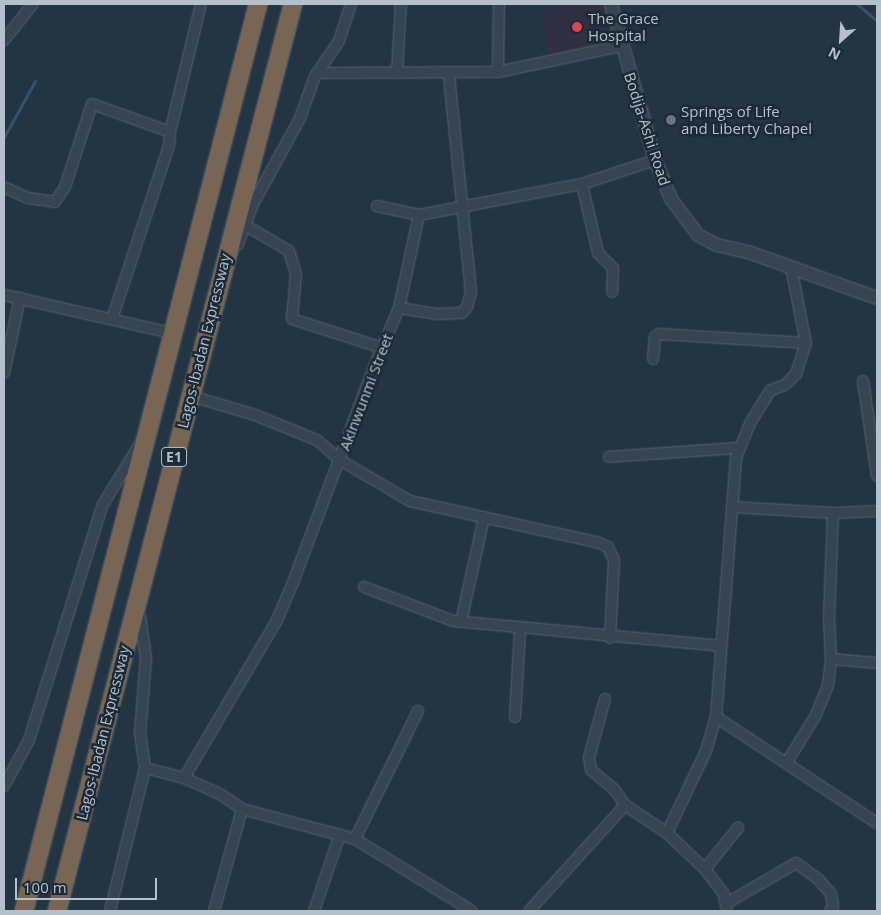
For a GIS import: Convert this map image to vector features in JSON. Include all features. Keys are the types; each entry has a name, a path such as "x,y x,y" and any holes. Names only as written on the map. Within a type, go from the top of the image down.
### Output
{"highway":[{"name":"Lagos-Ibadan Expressway","path":"24,911 258,4"},
{"name":"Lagos-Ibadan Expressway","path":"57,911 293,4"}],"street":[{"path":"4,40 33,4"},
{"path":"112,319 169,146 170,132 201,4"},
{"path":"110,911 145,768 140,733 146,658 139,619 245,225 253,204 300,118 319,72 339,41 351,4"},
{"path":"397,74 401,4"},
{"path":"498,72 499,4"},
{"name":"Bodija-Ashi Road","path":"611,4 620,46 655,160 671,199 698,235 717,245 791,267 877,298"},
{"path":"319,72 397,74 498,72 620,46"},
{"path":"400,308 449,314 462,313 468,307 471,292 448,74"},
{"path":"4,187 28,198 55,202 65,186 89,105 95,104 170,132"},
{"path":"377,206 419,215 582,184 655,160"},
{"path":"582,184 598,253 613,268 612,292"},
{"name":"Akinwunmi Street","path":"184,778 277,620 400,308 419,215"},
{"path":"245,225 289,251 296,274 292,319 383,348"},
{"path":"667,833 706,751 716,716 732,506 739,448 750,423 771,390 785,385 796,374 806,343 791,267"},
{"path":"4,295 172,333"},
{"path":"4,373 20,298"},
{"path":"653,359 655,337 659,334 806,343"},
{"path":"863,381 877,476"},
{"path":"198,398 255,415 317,440 340,460 410,501 597,542 608,547 614,560 610,638"},
{"path":"4,786 29,740 103,504 147,434"},
{"path":"609,457 739,448"},
{"path":"732,506 833,513 877,510"},
{"path":"787,762 824,698 831,659 829,618 833,513"},
{"path":"461,622 484,517"},
{"path":"364,587 447,620 520,630 720,646"},
{"path":"515,717 520,630"},
{"path":"831,659 877,663"},
{"path":"605,699 589,757 590,765 596,774 616,790 624,805 667,833 705,869 727,907 796,864 819,880 831,894 833,907 830,911"},
{"path":"355,839 418,711"},
{"path":"716,716 876,819"},
{"path":"145,768 184,778 220,794 242,809 355,839 472,911"},
{"path":"529,911 624,805"},
{"path":"214,911 242,809"},
{"path":"705,869 738,828"},
{"path":"314,911 340,834"}],"shaded area":[{"name":"The Grace Hospital","path":"570,4 604,4 614,43 547,57 543,11"}],"waterway":[{"path":"857,4 877,21"},
{"path":"4,137 35,81"}],"place":[{"name":"The Grace Hospital","path":"577,27"},
{"name":"Springs of Life and Liberty Chapel","path":"671,120"}]}
